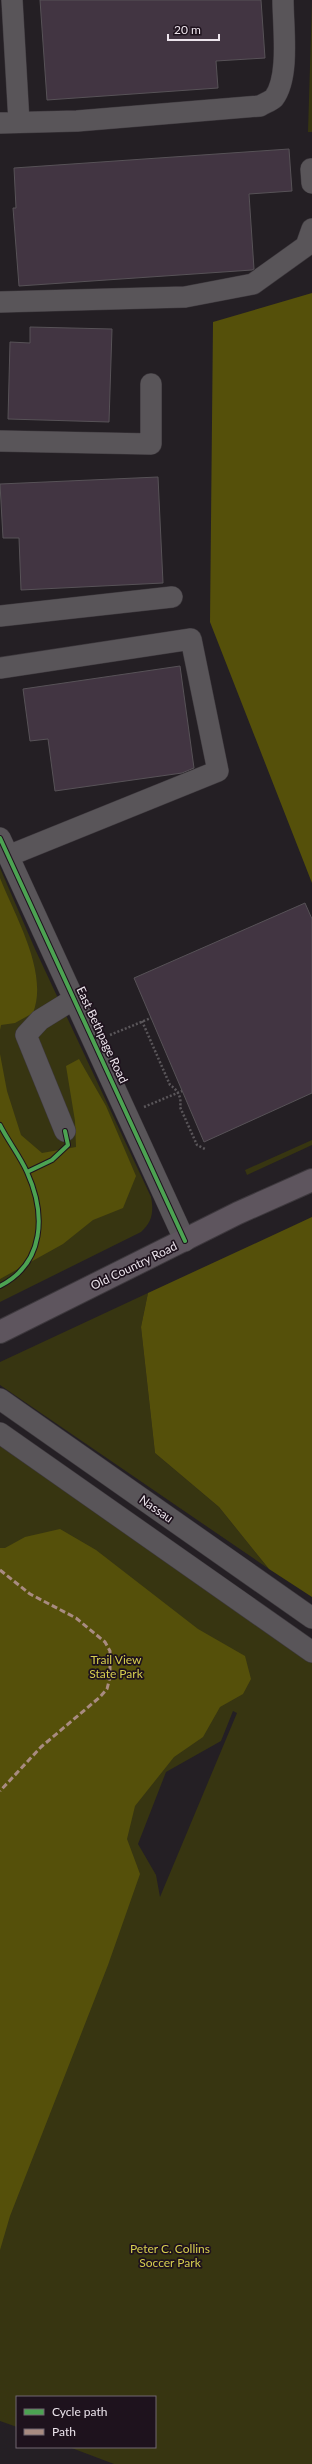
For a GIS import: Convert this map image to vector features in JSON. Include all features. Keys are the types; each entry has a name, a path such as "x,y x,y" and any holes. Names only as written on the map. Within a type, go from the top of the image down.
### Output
{"main road":[{"name":"Old Country Road","path":"0,1332 238,1213 312,1180"}],"street":[{"path":"12,0 9,122 77,121 260,106 273,99 280,88 283,69 283,0"},
{"path":"0,302 184,297 253,284 306,246 312,229"},
{"path":"0,441 151,444 151,384"},
{"path":"0,616 172,597"},
{"path":"0,668 191,639 218,771 4,847"},
{"name":"East Bethpage Road","path":"4,847 184,1241"},
{"path":"64,1132 26,1035 40,1020 74,999"},
{"name":"Nassau","path":"0,1399 312,1618"},
{"path":"0,1433 312,1652"}],"path":[{"path":"106,1036 151,1018"},
{"path":"142,1021 170,1085 178,1093 182,1101 180,1107 197,1145 205,1149"},
{"path":"140,1108 182,1091"}],"green space":[{"path":"312,0 312,132 308,132"},
{"path":"312,293 312,883 210,622 213,322"},
{"path":"0,868 35,949 151,1197 152,1212 148,1224 141,1232 0,1302"},
{"path":"0,878 21,927 34,963 37,980 37,997 33,1013 15,1023 1,1025 0,1030"},
{"path":"0,1054 7,1091 21,1135 42,1153 76,1147 75,1121 66,1066 79,1059 106,1106 136,1176 123,1208 93,1220 63,1244 0,1279"},
{"path":"312,1140 312,1145 247,1175 245,1170"},
{"path":"312,1217 312,1597 269,1569 219,1507 155,1453 141,1327 148,1293"},
{"path":"148,1293 141,1327 155,1453 219,1507 269,1569 0,1385 0,1362"},
{"name":"Peter C. Collins Soccer Park","path":"0,1446 312,1661 312,2464 114,2464 72,2448 156,2448 156,2396 16,2396 16,2427 0,2421","holes":["233,1711 237,1713 160,1897 156,1875 138,1844 166,1772 221,1741"]},
{"name":"Trail View State Park","path":"60,1529 96,1550 198,1629 245,1656 251,1679 243,1694 220,1707 203,1737 174,1757 135,1806 127,1839 140,1874 108,1965 10,2216 0,2250 0,1548 5,1548 25,1537"}],"building":[{"path":"40,0 261,0 265,58 216,61 218,88 47,100"},
{"path":"289,149 292,191 249,194 254,269 19,286 13,208 16,208 14,168"},
{"path":"30,327 112,329 109,422 8,419 10,342 30,343"},
{"path":"158,477 163,583 21,590 19,538 3,538 0,484"},
{"path":"180,666 194,768 182,773 55,791 48,739 30,741 23,689"},
{"path":"305,903 312,919 312,1093 204,1142 134,978"}],"marked path":[{"path":"0,1570 30,1594 76,1618 105,1642 110,1651 110,1677 107,1689 100,1697 41,1747 0,1791"}],"cycle path":[{"path":"0,838 185,1241"},
{"path":"0,1125 27,1172 33,1188 39,1220 38,1236 33,1251 26,1264 15,1276 0,1286"},
{"path":"27,1172 52,1160 68,1145 65,1131"}]}
